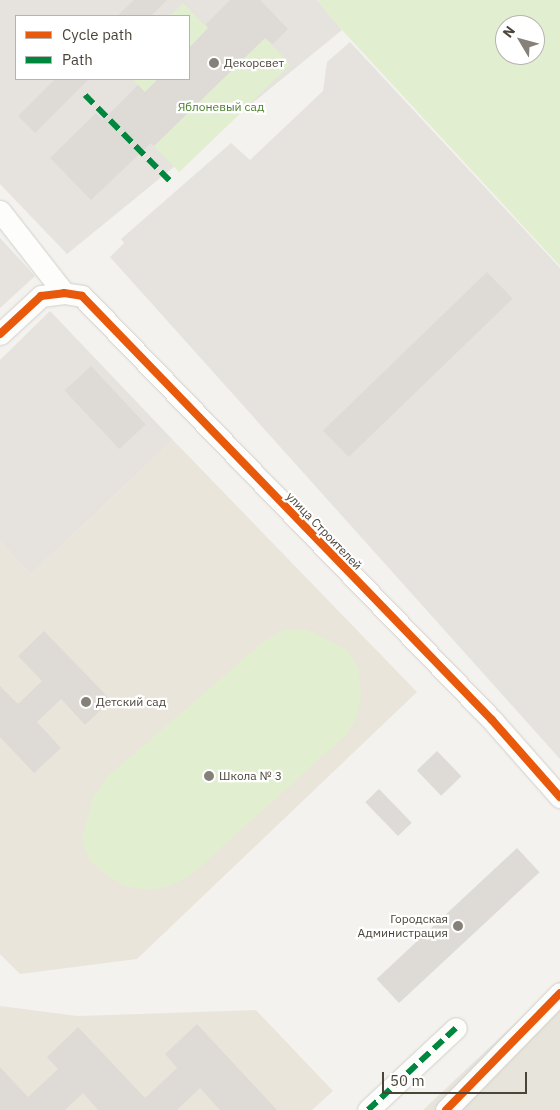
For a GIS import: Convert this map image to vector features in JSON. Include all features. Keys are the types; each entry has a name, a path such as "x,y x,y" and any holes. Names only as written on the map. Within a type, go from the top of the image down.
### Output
{"street":[{"path":"0,211 64,293"},
{"path":"0,334 41,296 64,293"},
{"name":"улица Строителей","path":"64,293 82,296 175,390 492,720 560,797"},
{"path":"446,1110 560,993"},
{"path":"368,1110 456,1028"}],"shaded area":[{"path":"0,0 317,0 342,30 67,254 0,184"},
{"path":"350,42 560,268 560,759 110,257 124,243 121,239 231,143 250,160 323,91 327,62"},
{"path":"0,238 35,276 0,308"},
{"path":"50,311 173,440 31,574 0,542 0,360"},
{"path":"173,440 417,692 137,959 20,974 0,954 0,542 31,574"},
{"path":"560,981 560,1110 423,1110"},
{"path":"0,1006 78,1016 256,1010 333,1091 312,1110 0,1110"}],"green space":[{"path":"317,0 560,0 560,266 342,30"},
{"path":"183,3 208,28 190,47 190,15 171,15"},
{"name":"Яблоневый сад","path":"265,38 291,65 179,172 154,146"},
{"path":"133,80 157,80 145,92"},
{"path":"284,630 307,630 348,650 359,671 361,695 357,716 346,735 190,876 167,887 148,890 125,886 106,875 89,859 82,839 93,797 107,777 264,641"}],"building":[{"path":"134,0 167,0 152,15 118,15"},
{"name":"Декорсвет","path":"230,0 260,0 288,29 273,44 265,38 154,146 151,143 91,200 50,158 96,113 103,120 138,85 145,92 157,80 190,80 190,47 208,28 206,24"},
{"path":"54,80 88,80 35,133 18,116"},
{"path":"487,272 513,299 349,457 323,430"},
{"path":"91,366 146,425 119,449 65,391"},
{"name":"Детский сад","path":"44,631 111,700 85,725 61,699 37,722 61,748 34,773 0,737 0,686 18,704 42,681 18,656"},
{"path":"437,751 461,776 441,796 417,770"},
{"path":"379,789 412,823 398,836 365,802"},
{"name":"Городская Администрация","path":"517,848 540,872 399,1003 377,979"},
{"path":"197,1024 277,1110 220,1110 200,1088 177,1110 98,1110 83,1093 65,1110 0,1110 0,1067 28,1097 58,1069 47,1057 78,1027 145,1098 177,1068 165,1054"}],"marked path":[{"path":"85,95 169,180"},
{"path":"368,1110 456,1028"}],"cycle path":[{"path":"0,334 41,296 64,293 82,296 492,720 560,797"},
{"path":"446,1110 560,993"}],"place":[{"name":"Декорсвет","path":"214,63"},
{"name":"Детский сад","path":"86,702"},
{"name":"Школа № 3","path":"209,776"},
{"name":"Городская Администрация","path":"458,926"}]}
